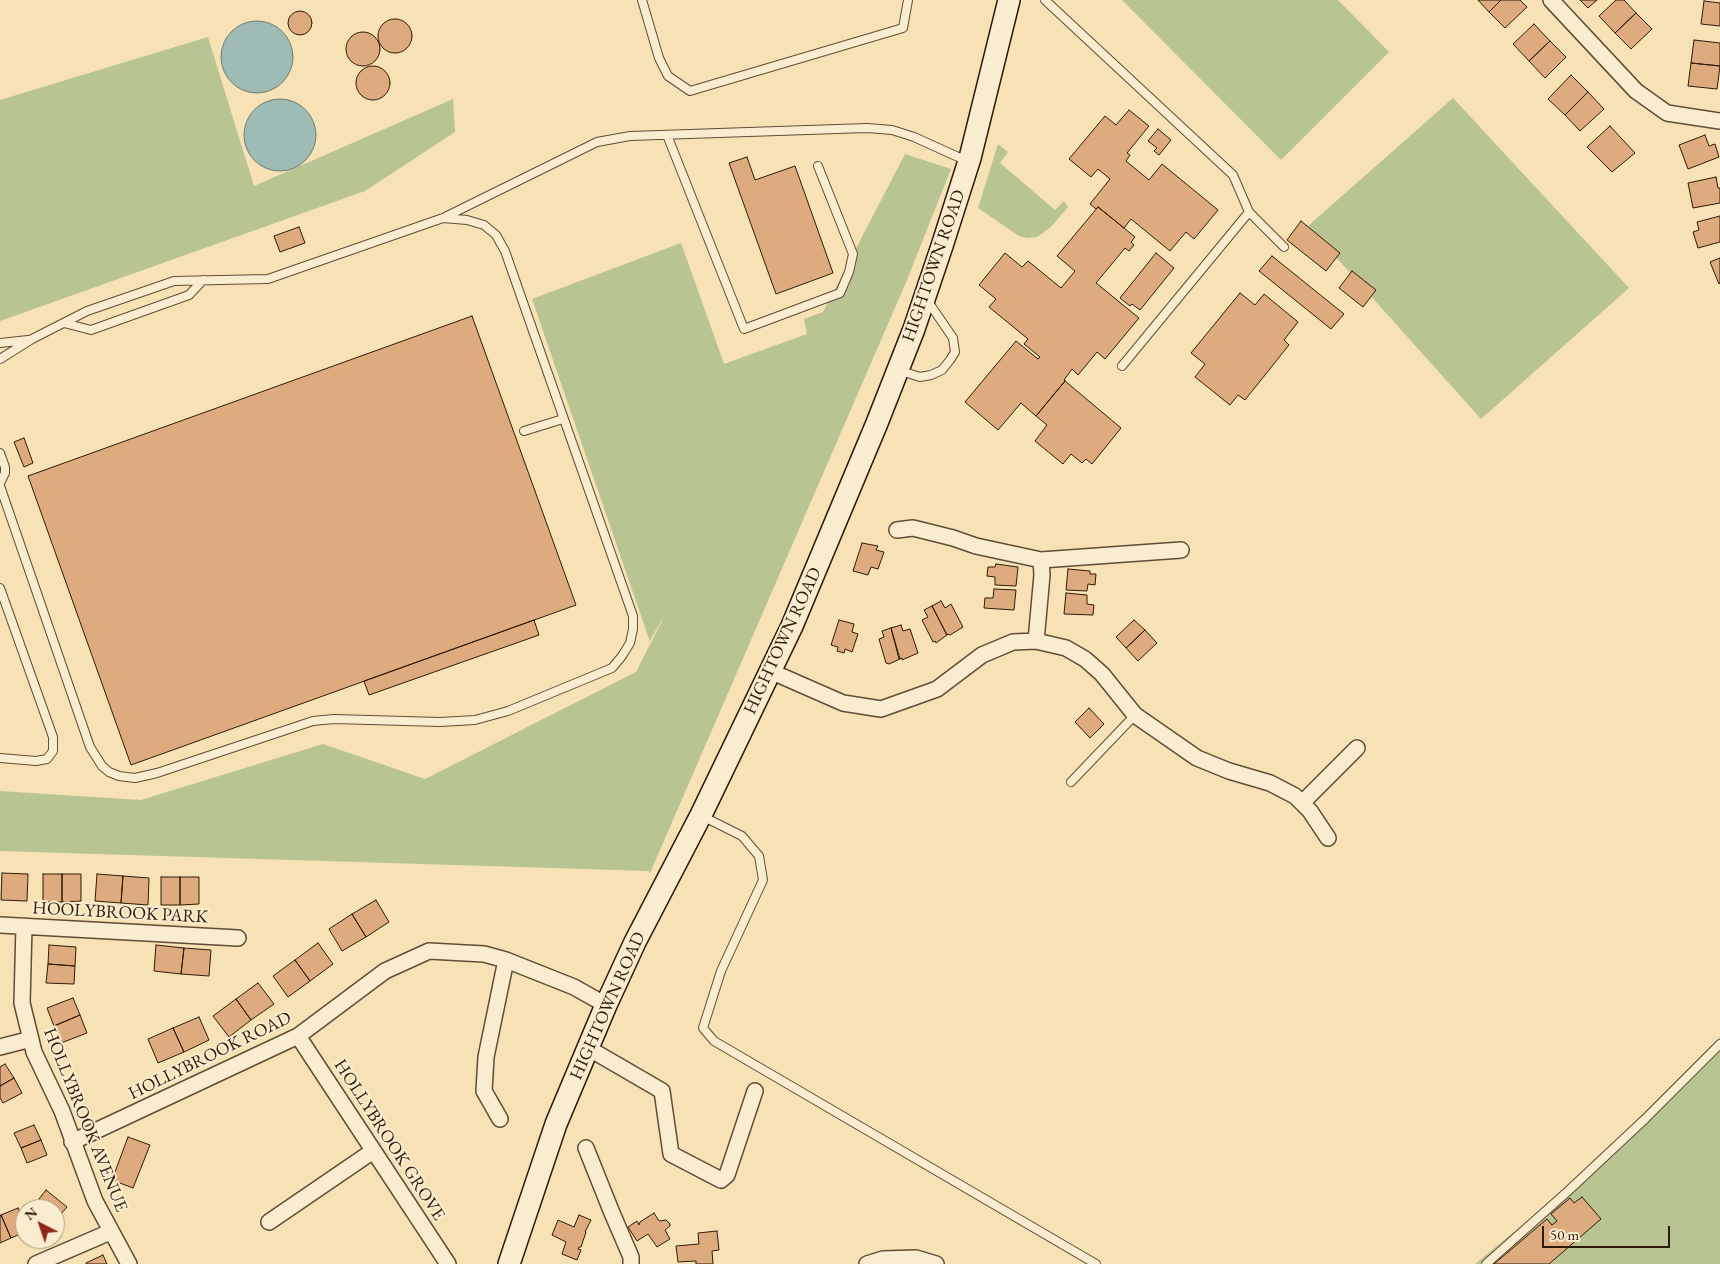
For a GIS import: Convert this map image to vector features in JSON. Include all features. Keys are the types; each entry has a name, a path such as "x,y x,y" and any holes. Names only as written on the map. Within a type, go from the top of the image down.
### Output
{"main road":[{"name":"HIGHTOWN ROAD","path":"512,1263 556,1124 606,1005 635,942 701,815 770,671 810,583 898,370 942,246 968,162 1009,0"}],"street":[{"path":"1551,0 1636,91 1667,113 1720,121"},
{"path":"897,530 913,528 976,546 1041,560 1180,550"},
{"path":"1036,641 1042,575 1041,560"},
{"path":"770,671 842,703 881,709 937,688 982,655 1013,642 1036,641 1066,648 1085,659 1102,674 1136,716 1197,758 1229,771 1270,782 1295,796 1310,811 1328,838"},
{"path":"1302,803 1357,748"},
{"name":"HOOLYBROOK PARK","path":"0,925 238,938"},
{"name":"HOLLYBROOK AVENUE","path":"24,926 22,1004 34,1052 62,1111 95,1201 110,1232 129,1264"},
{"name":"HOLLYBROOK ROAD","path":"72,1142 298,1036 385,971 429,951 484,954 506,960 574,987 606,1005"},
{"path":"500,1119 484,1091 486,1057 506,960"},
{"name":"HOLLYBROOK GROVE","path":"298,1036 448,1264"},
{"path":"0,1047 31,1038"},
{"path":"588,1048 662,1091 671,1154 721,1180 727,1175 755,1091"},
{"path":"586,1148 631,1257 631,1264"},
{"path":"269,1222 373,1151"},
{"path":"36,1264 110,1232"},
{"path":"867,1264 883,1259 916,1258 936,1264"}],"lane":[{"path":"642,0 659,58 668,76 690,91 904,28 908,0"},
{"path":"1045,0 1233,175 1249,212 1284,247"},
{"path":"0,359 32,339 87,311 174,281 268,279 443,218 597,142 630,136 666,134 867,128 892,130 928,142 968,162"},
{"path":"666,134 744,330 840,293 849,272 853,254 818,166"},
{"path":"1122,366 1249,212"},
{"path":"0,453 5,473 0,484 90,747 95,758 109,772 119,776 135,778 157,773 313,722 334,719 440,722 475,720 508,711 612,668 630,643 633,629 632,616 506,251 496,235 484,225 467,220 443,218"},
{"path":"64,323 90,330 190,295 203,280"},
{"path":"898,370 920,376 931,375 942,370 955,352 953,338 925,296"},
{"path":"0,343 32,339"},
{"path":"524,431 563,419"},
{"path":"0,588 53,737 53,751 46,759 36,761 0,758"},
{"path":"1070,782 1136,716"},
{"path":"701,815 742,836 759,856 763,880 721,971 703,1028 714,1041 1096,1264"},
{"path":"1486,1264 1567,1192 1720,1044"}],"green space":[{"path":"1122,0 1338,0 1389,52 1281,160"},
{"path":"208,37 254,186 453,99 455,132 365,191 0,321 0,100"},
{"path":"1453,98 1629,288 1481,419 1308,226"},
{"path":"998,144 1008,152 1000,163 1055,210 1064,201 1068,207 1051,227 1037,237 1019,236 978,208"},
{"path":"905,154 951,169 907,280 650,873 649,871 0,851 0,791 141,800 323,744 425,779 636,672 666,613 649,642 532,299 681,243 724,364 807,334 804,319 823,312"},
{"path":"1720,1037 1720,1264 1475,1264 1579,1178"}],"water":[{"path":"257,21 277,27 287,37 293,57 287,77 277,87 257,93 237,87 227,77 221,57 227,37 237,27"},
{"path":"280,99 300,105 310,115 316,135 310,155 300,165 280,171 260,165 250,155 244,135 250,115 260,105"}],"building":[{"path":"1478,0 1501,0 1489,12"},
{"path":"1501,0 1520,0 1527,7 1505,28 1489,12"},
{"path":"1580,0 1597,0 1588,8"},
{"path":"1616,0 1624,0 1636,13 1615,33 1599,16"},
{"path":"1704,1 1720,3 1720,26 1701,24"},
{"path":"300,11 305,12 311,18 311,28 305,34 300,35 295,34 289,28 288,23 289,18 295,12"},
{"path":"1636,13 1652,29 1631,49 1615,33"},
{"path":"395,19 407,24 412,36 407,48 395,53 383,48 378,36 383,24"},
{"path":"1534,24 1550,41 1529,61 1513,44"},
{"path":"363,32 375,37 380,49 375,61 363,66 351,61 346,49 351,37"},
{"path":"1694,40 1720,43 1720,66 1691,63"},
{"path":"1550,41 1566,57 1545,78 1529,61"},
{"path":"1691,63 1720,66 1717,89 1688,86"},
{"path":"373,66 385,71 390,83 385,95 373,100 361,95 356,83 361,71"},
{"path":"1571,75 1588,92 1565,115 1548,99"},
{"path":"1588,92 1604,109 1580,131 1565,115"},
{"path":"1129,110 1149,126 1127,153 1130,155 1126,161 1149,180 1162,164 1218,210 1194,239 1186,232 1170,251 1131,219 1124,228 1098,207 1096,209 1090,204 1110,179 1098,169 1091,177 1069,159 1105,116 1116,125"},
{"path":"1610,126 1635,153 1612,172 1587,147"},
{"path":"1158,129 1171,140 1159,155 1154,151 1157,148 1148,141"},
{"path":"1705,135 1709,146 1715,144 1719,157 1688,169 1679,145"},
{"path":"747,157 755,180 795,166 833,273 776,294 729,163"},
{"path":"1716,177 1718,188 1720,188 1720,203 1693,208 1688,183"},
{"path":"1098,207 1135,237 1131,242 1134,245 1129,251 1125,248 1096,283 1139,318 1105,359 1097,352 1078,375 1072,369 1065,381 1036,416 1021,403 998,430 965,402 1016,341 1038,359 1040,357 1024,344 1028,339 989,307 996,299 979,285 1005,253 1022,267 1028,261 1061,288 1075,271 1057,256"},
{"path":"1720,216 1720,242 1698,248 1693,232 1699,230 1697,222"},
{"path":"1301,221 1340,253 1326,271 1287,240"},
{"path":"299,227 305,243 280,252 274,236"},
{"path":"1156,253 1174,268 1140,310 1132,304 1130,306 1120,298"},
{"path":"1272,256 1344,314 1331,329 1259,271"},
{"path":"1720,258 1720,283 1719,284 1710,262"},
{"path":"1352,271 1376,290 1363,307 1339,288"},
{"path":"1240,293 1255,305 1264,294 1298,322 1284,340 1289,345 1245,400 1238,395 1230,405 1195,377 1205,364 1191,353"},
{"path":"472,316 576,605 131,765 28,476"},
{"path":"1065,381 1121,428 1092,464 1086,459 1082,463 1071,454 1063,464 1035,441 1047,425 1036,416"},
{"path":"24,438 33,463 24,467 14,442"},
{"path":"862,543 878,546 876,550 884,552 878,569 871,567 868,575 853,571"},
{"path":"996,564 1018,567 1016,586 995,585 995,577 987,576 988,567 995,567"},
{"path":"1068,569 1090,571 1090,574 1096,574 1095,585 1088,584 1087,591 1066,590"},
{"path":"994,589 1016,590 1014,610 984,608 985,598 993,598"},
{"path":"1066,593 1087,595 1087,604 1094,605 1093,615 1064,614"},
{"path":"941,601 945,608 951,604 963,627 950,635 947,635 932,606"},
{"path":"932,606 947,635 936,643 935,641 933,642 922,620 928,617 924,610"},
{"path":"534,620 539,635 369,695 364,681"},
{"path":"839,620 854,624 852,632 858,634 852,652 845,649 844,653 837,651 838,647 831,645"},
{"path":"1134,620 1145,630 1126,648 1116,637"},
{"path":"901,625 903,631 910,629 918,653 902,660 902,658 899,659 891,628"},
{"path":"891,628 900,659 889,664 886,663 879,639 884,637 882,631"},
{"path":"1145,630 1157,643 1138,661 1126,648"},
{"path":"1089,708 1104,724 1090,738 1075,722"},
{"path":"2,873 28,874 27,901 1,900"},
{"path":"43,874 62,874 62,902 43,902"},
{"path":"62,874 81,874 81,901 62,902"},
{"path":"97,874 123,876 121,903 95,901"},
{"path":"123,876 149,878 148,905 121,903"},
{"path":"161,877 180,877 180,905 161,905"},
{"path":"180,877 199,877 199,904 180,905"},
{"path":"376,900 389,922 366,937 352,914"},
{"path":"352,914 366,937 342,951 329,929"},
{"path":"318,943 333,964 310,981 295,960"},
{"path":"49,945 76,947 75,966 48,964"},
{"path":"156,945 184,948 181,974 154,971"},
{"path":"184,948 211,950 209,976 181,974"},
{"path":"295,960 310,981 288,997 273,976"},
{"path":"48,964 75,966 74,984 46,983"},
{"path":"258,983 274,1004 251,1020 236,999"},
{"path":"73,998 80,1015 54,1026 47,1008"},
{"path":"236,999 251,1020 229,1037 213,1016"},
{"path":"80,1015 87,1033 61,1043 54,1026"},
{"path":"199,1017 209,1040 184,1052 173,1028"},
{"path":"173,1028 184,1052 158,1063 148,1039"},
{"path":"5,1064 14,1078 0,1086 0,1067"},
{"path":"14,1078 22,1093 3,1103 0,1098 0,1086"},
{"path":"34,1125 41,1140 21,1148 14,1133"},
{"path":"128,1137 150,1145 133,1188 112,1180"},
{"path":"41,1140 47,1155 27,1163 21,1148"},
{"path":"46,1190 57,1199 39,1199"},
{"path":"1582,1197 1601,1219 1549,1264 1494,1264 1547,1219 1552,1225 1557,1221 1551,1214 1570,1198 1574,1203"},
{"path":"15,1209 15,1236 11,1238 1,1215"},
{"path":"654,1213 659,1221 666,1220 670,1224 665,1230 670,1239 657,1247 648,1234 637,1241 628,1227 637,1221 639,1225 640,1222"},
{"path":"579,1215 591,1220 581,1247 578,1249 581,1250 577,1260 562,1254 566,1242 552,1235 558,1220 574,1227"},
{"path":"0,1216 11,1238 0,1243"},
{"path":"717,1231 719,1250 712,1251 713,1264 696,1264 696,1261 678,1262 676,1246 699,1244 698,1233"},
{"path":"103,1255 107,1264 86,1264 86,1263"}]}
